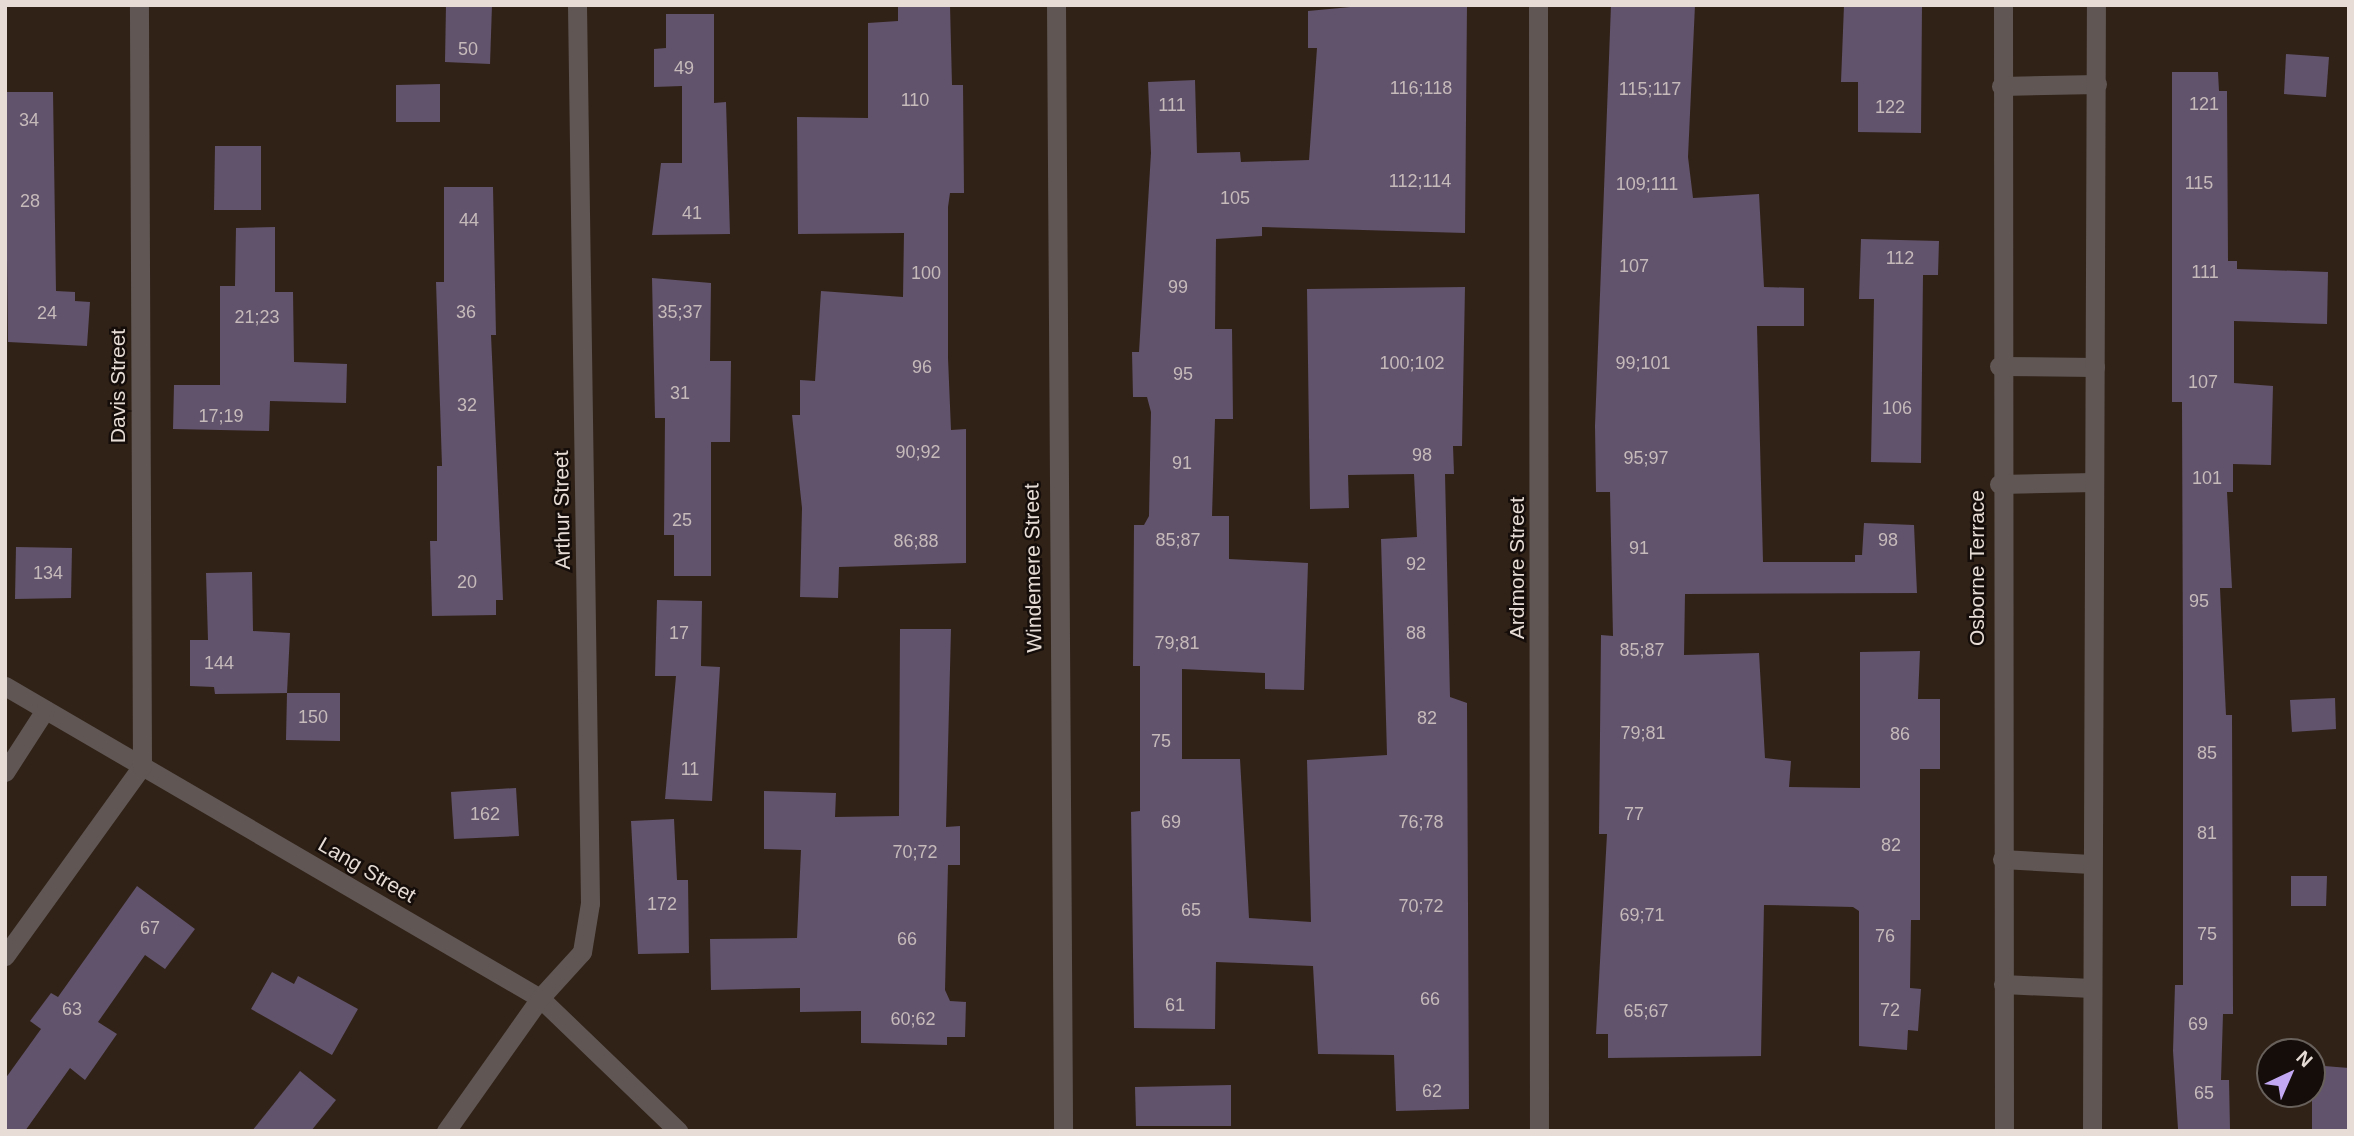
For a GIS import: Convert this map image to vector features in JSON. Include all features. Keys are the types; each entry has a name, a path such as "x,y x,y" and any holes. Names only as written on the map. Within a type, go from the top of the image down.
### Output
{"street":[{"name":"Davis Street","path":"139,5 142,766"},
{"name":"Arthur Street","path":"446,1131 540,998 582,951 590,903 577,5"},
{"name":"Windemere Street","path":"1056,5 1062,1131"},
{"name":"Ardmore Street","path":"1538,5 1539,1131"},
{"name":"Osborne Terrace","path":"2003,5 1999,484 2004,1131"},
{"path":"2092,1131 2096,5"},
{"path":"2001,86 2097,84"},
{"path":"1999,366 2095,367"},
{"path":"1999,484 2094,482"},
{"name":"Lang Street","path":"5,686 540,998 678,1131"},
{"path":"5,772 45,709"},
{"path":"5,956 142,766"},
{"path":"2002,859 2091,864"},
{"path":"2003,984 2092,988"}],"building":[{"path":"446,5 492,5 490,64 445,62"},
{"path":"950,5 952,85 963,85 964,193 950,193 948,207 948,358 951,430 966,429 966,563 839,567 838,598 800,597 802,508 792,415 800,415 800,380 815,381 821,291 903,297 904,233 798,234 797,117 868,118 868,23 898,21 898,7"},
{"path":"1372,5 1467,5 1465,233 1262,227 1262,236 1216,239 1215,329 1232,329 1233,419 1215,419 1212,516 1229,516 1229,559 1308,563 1304,690 1265,689 1265,673 1182,669 1182,759 1240,759 1249,918 1311,922 1307,760 1387,755 1381,539 1417,537 1414,474 1348,475 1349,508 1310,509 1307,289 1465,287 1462,446 1453,446 1454,474 1445,474 1450,697 1467,703 1469,1109 1396,1111 1394,1055 1318,1054 1313,966 1216,962 1215,1029 1134,1028 1131,812 1140,811 1140,666 1133,666 1134,525 1144,525 1149,516 1151,412 1147,397 1133,397 1132,352 1139,352 1151,153 1148,82 1195,80 1197,153 1240,152 1241,162 1309,160 1317,48 1308,48 1308,11"},
{"path":"1611,5 1695,5 1688,157 1693,198 1759,194 1764,287 1804,288 1804,326 1757,326 1763,562 1855,562 1855,555 1862,555 1864,523 1914,525 1917,593 1685,594 1684,655 1759,653 1765,758 1791,761 1789,787 1860,788 1860,652 1920,651 1918,699 1940,699 1940,769 1920,769 1920,920 1911,920 1910,988 1921,989 1918,1031 1908,1030 1907,1050 1859,1046 1859,911 1853,907 1764,905 1761,1056 1608,1058 1608,1034 1596,1034 1607,834 1599,834 1601,635 1613,636 1610,492 1596,492 1595,426"},
{"path":"1844,5 1922,5 1921,133 1858,132 1858,82 1841,82"},
{"path":"666,14 714,14 714,103 726,102 730,234 652,235 661,163 682,163 682,86 654,87 654,49 666,48"},
{"path":"2286,54 2329,57 2326,97 2284,94"},
{"path":"2172,72 2218,72 2219,91 2227,91 2228,261 2237,261 2237,269 2328,272 2327,324 2234,321 2234,383 2273,386 2271,465 2233,464 2233,492 2227,492 2232,588 2220,588 2226,715 2232,715 2233,1014 2223,1014 2221,1080 2229,1080 2230,1129 2178,1129 2173,1051 2175,985 2183,985 2183,678 2182,402 2172,402"},
{"path":"440,84 440,122 396,122 396,85"},
{"path":"5,92 53,92 56,291 75,292 75,301 90,302 87,346 8,342"},
{"path":"215,146 261,146 261,210 214,210"},
{"path":"444,187 493,187 496,335 491,335 503,600 496,600 496,615 432,616 430,541 437,541 437,466 442,466 436,282 444,282"},
{"path":"275,227 275,292 293,292 294,362 347,364 346,403 270,401 269,431 173,429 174,385 220,385 220,286 235,286 236,228"},
{"path":"1861,239 1939,241 1938,275 1923,275 1921,463 1871,462 1874,299 1859,299"},
{"path":"652,278 711,283 710,361 731,361 730,442 711,442 711,576 674,576 674,535 664,535 665,418 655,418"},
{"path":"16,547 72,548 71,598 15,599"},
{"path":"252,572 253,631 290,633 287,693 215,694 214,687 190,686 190,640 208,640 206,573"},
{"path":"657,600 702,601 701,666 720,667 712,801 665,799 676,676 655,676"},
{"path":"900,629 951,629 946,827 960,826 960,865 948,865 945,990 950,1001 966,1002 965,1037 947,1037 947,1045 861,1043 861,1011 800,1012 800,988 711,990 710,939 797,938 801,850 764,849 764,791 836,793 835,817 899,816"},
{"path":"287,693 340,693 340,741 286,740"},
{"path":"2335,698 2336,729 2292,732 2290,700"},
{"path":"516,788 519,836 454,839 451,792"},
{"path":"674,819 677,880 688,880 689,953 638,954 631,821"},
{"path":"2291,876 2327,876 2326,906 2291,906"},
{"path":"137,886 195,929 165,969 145,955 98,1022 117,1034 85,1080 70,1068 25,1131 5,1131 5,1079 41,1029 30,1021 51,993 58,997"},
{"path":"272,972 294,984 298,976 358,1009 332,1055 251,1009"},
{"path":"2326,1066 2349,1068 2349,1131 2312,1131 2312,1108 2326,1108"},
{"path":"300,1071 336,1100 311,1131 252,1131"},
{"path":"1231,1085 1231,1126 1136,1126 1135,1087"}]}
